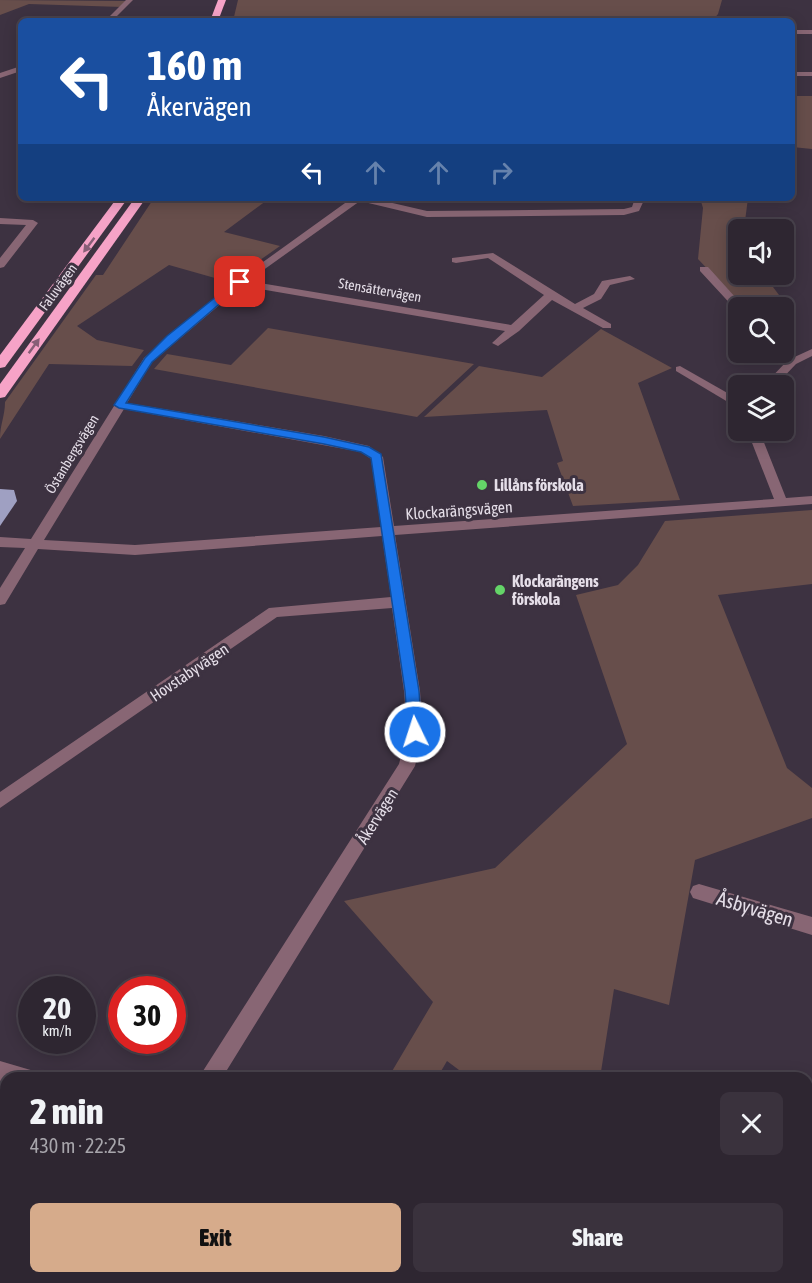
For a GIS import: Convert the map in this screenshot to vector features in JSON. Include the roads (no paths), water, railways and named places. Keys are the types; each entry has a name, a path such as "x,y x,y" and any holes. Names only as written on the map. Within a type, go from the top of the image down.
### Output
{"highway":[{"path":"215,18 222,0"},
{"name":"Faluvägen","path":"0,364 121,201"},
{"name":"Faluvägen","path":"0,394 139,201"}],"street":[{"path":"111,18 130,0"},
{"path":"795,32 812,32"},
{"path":"0,76 18,69"},
{"path":"795,74 812,74"},
{"name":"Östanbergsvägen","path":"0,600 148,360 171,338 240,282 355,201"},
{"path":"370,201 416,213 460,215 631,212 637,208 639,201"},
{"path":"0,221 33,223 0,265"},
{"path":"456,260 490,255 551,295 607,327"},
{"path":"704,269 730,297"},
{"path":"574,308 598,297 604,291 606,283 630,279"},
{"name":"Stensättervägen","path":"240,282 515,328"},
{"path":"498,344 551,295"},
{"path":"794,361 812,352"},
{"path":"779,375 791,363"},
{"path":"680,369 728,398"},
{"name":"Åkervägen","path":"119,405 365,449 377,457 412,691 415,732 412,753 407,766 214,1072"},
{"path":"757,441 782,503"},
{"name":"Klockarängsvägen","path":"0,542 135,550 812,500"},
{"name":"Hovstabyvägen","path":"0,801 274,612 398,602"},
{"name":"Åsbyvägen","path":"699,892 812,926"}],"place":[{"name":"Lillåns förskola","path":"482,485"},
{"name":"Klockarängens förskola","path":"500,590"}]}
